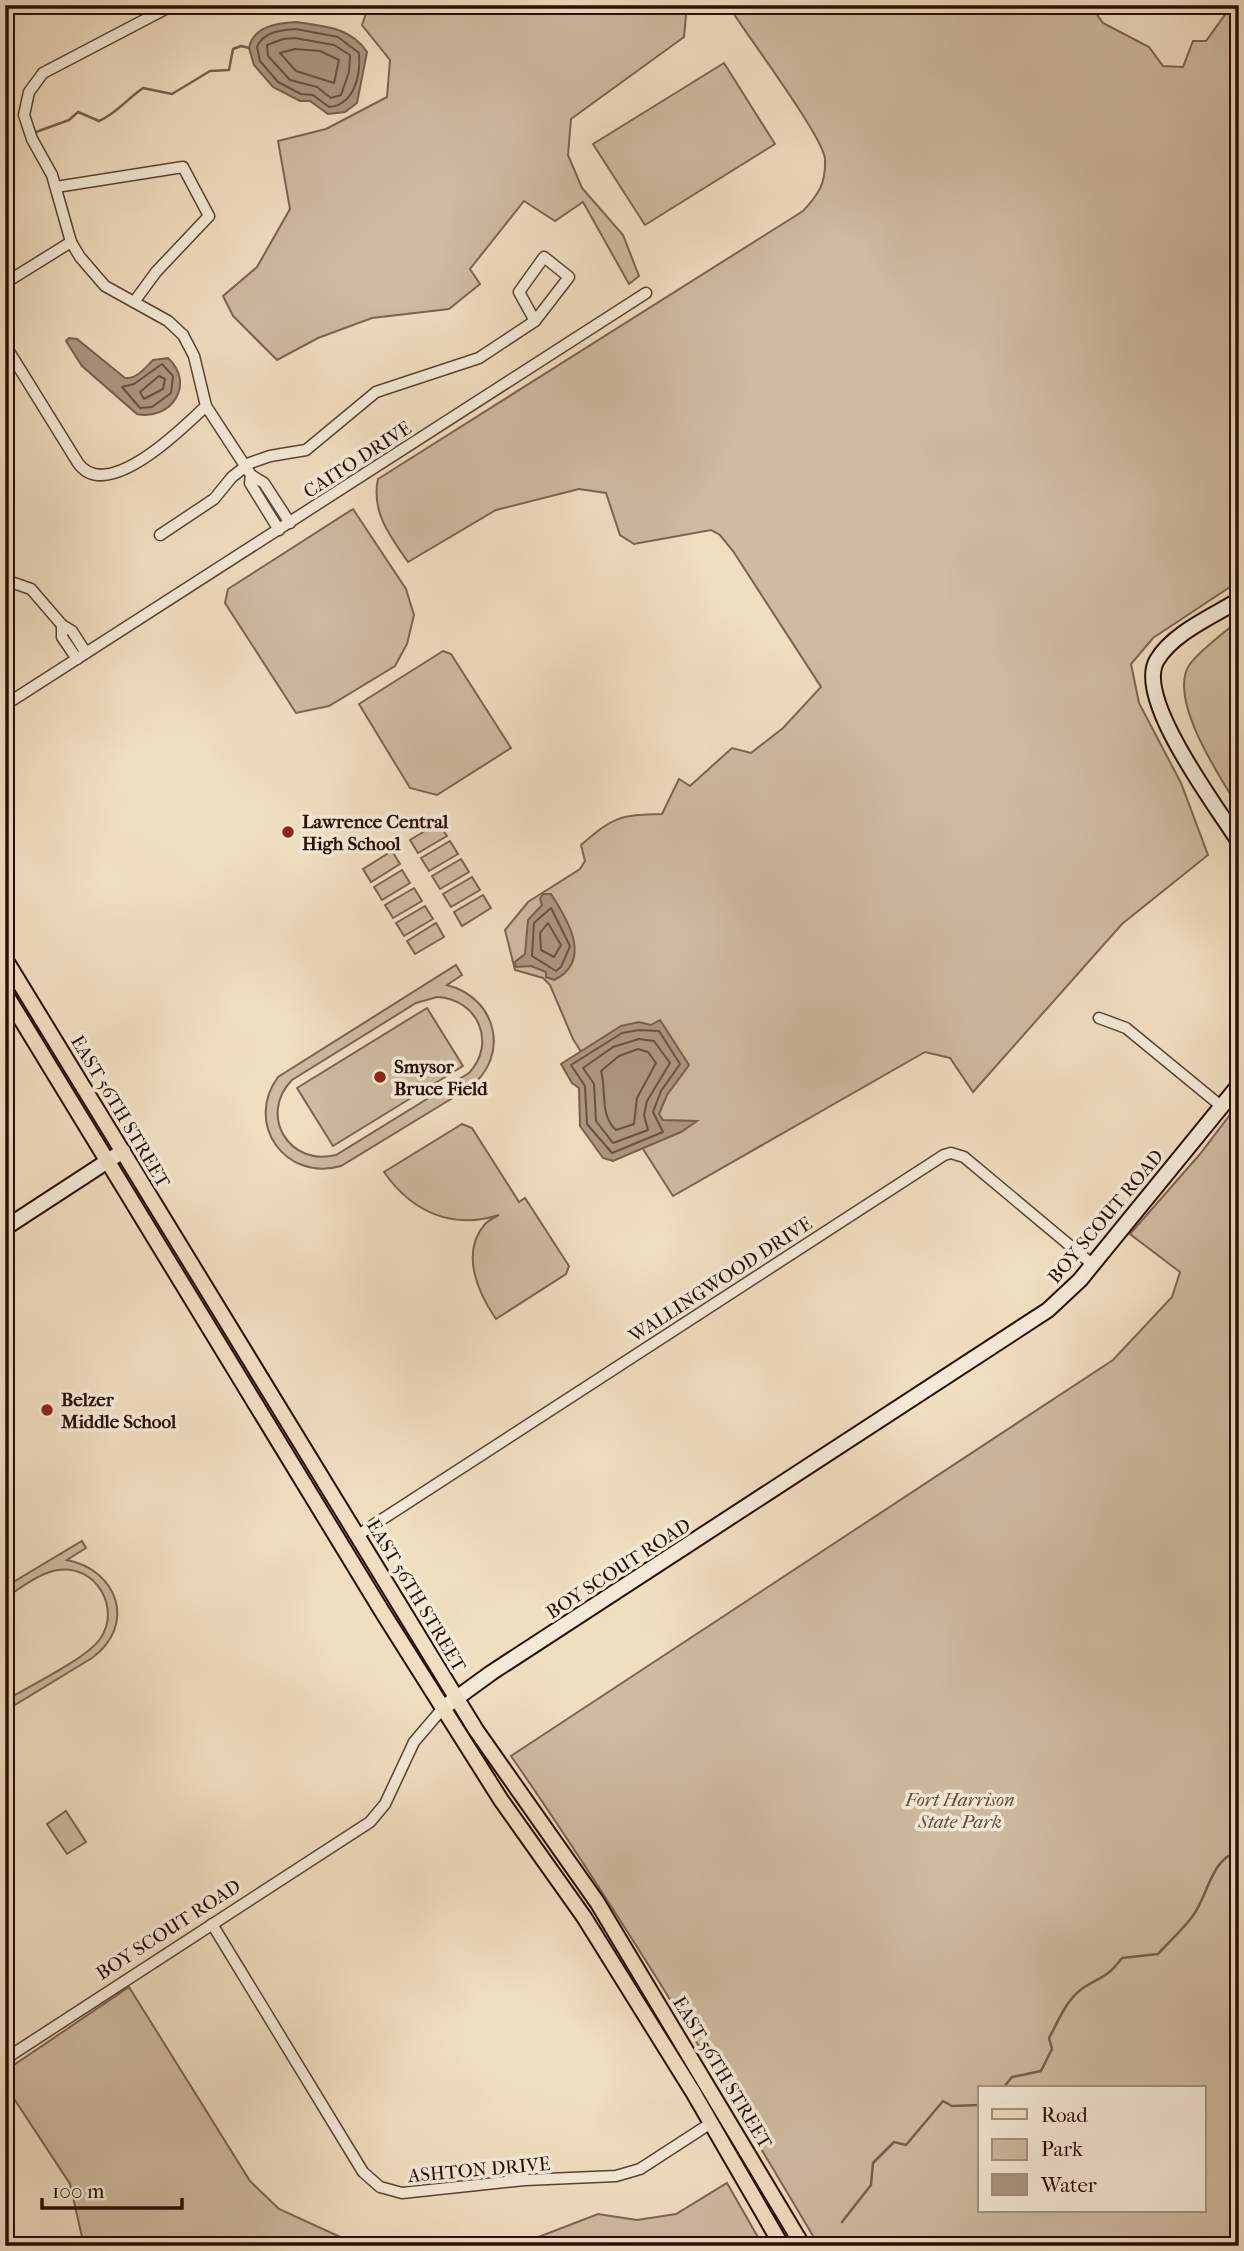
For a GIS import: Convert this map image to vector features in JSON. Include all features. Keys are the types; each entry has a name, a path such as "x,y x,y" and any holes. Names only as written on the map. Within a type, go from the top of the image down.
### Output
{"main road":[{"name":"EAST 56TH STREET","path":"5,959 457,1697 514,1787 597,1902 803,2246"},
{"name":"EAST 56TH STREET","path":"5,993 443,1708 501,1800 584,1917 711,2123 782,2246"}],"street":[{"path":"173,5 52,67 37,80 27,96 24,110 26,126 48,165 71,242 98,280 168,321 183,335 194,355 206,406 248,470 260,478 290,523"},
{"path":"56,187 183,167 209,216 156,272 134,302"},
{"path":"5,283 71,242"},
{"path":"160,535 214,499 248,470 270,456 306,450 376,393 479,358 535,321 569,277 544,257 519,292 535,321"},
{"name":"CAITO DRIVE","path":"5,705 646,293"},
{"path":"5,345 81,467 97,477 111,475 155,450 206,406"},
{"path":"248,470 250,483 279,530"},
{"path":"5,580 31,589 62,625 62,637 82,656"},
{"path":"1239,600 1168,647 1156,662 1152,679 1166,723 1239,842"},
{"path":"1099,1018 1126,1028 1221,1106"},
{"name":"BOY SCOUT ROAD","path":"5,2059 370,1822 385,1804 414,1742 443,1708 457,1697 1026,1327 1068,1292 1239,1085"},
{"path":"5,1228 123,1150"},
{"name":"WALLINGWOOD DRIVE","path":"358,1535 944,1155 951,1153 964,1157 1092,1264"},
{"path":"266,1421 282,1411"},
{"name":"ASHTON DRIVE","path":"212,1924 363,2172 385,2189 407,2193 495,2183 620,2176 640,2169 711,2123"}],"green space":[{"path":"369,5 537,5 565,10 565,5 687,5 684,37 571,119 568,155 582,188 623,235 639,276 629,284 583,202 555,221 524,201 470,269 480,284 449,309 372,318 318,338 277,360 233,316 223,296 257,267 290,209 278,141 326,129 387,97 390,60 362,25"},
{"path":"728,5 1090,5 1103,23 1149,47 1163,66 1183,67 1193,41 1206,41 1232,5 1239,5 1239,581 1153,638 1131,664 1139,703 1181,783 1208,855 1122,924 973,1092 950,1058 925,1052 673,1196 573,1039 550,985 543,978 515,970 505,930 528,902 580,869 585,861 581,845 601,828 617,819 662,814 679,779 690,786 732,748 751,753 783,728 821,687 733,551 720,535 711,530 634,544 620,535 606,493 579,489 496,510 408,562 384,523 377,502 377,491 378,479 803,211 813,199 824,175 825,159 821,147 798,108"},
{"path":"724,63 775,144 645,225 593,144"},
{"path":"353,509 406,589 414,615 407,644 395,666 329,706 296,713 225,603 228,589"},
{"path":"1239,620 1239,808 1199,738 1185,696 1184,678 1194,659"},
{"path":"443,651 451,654 511,748 437,795 410,788 359,704"},
{"path":"438,823 447,836 418,853 410,840"},
{"path":"450,841 458,854 429,871 421,858"},
{"path":"392,851 400,864 371,882 363,869"},
{"path":"461,859 469,872 440,889 432,876"},
{"path":"402,870 410,883 382,900 374,887"},
{"path":"472,877 480,890 451,907 443,894"},
{"path":"414,888 422,901 393,918 385,905"},
{"path":"483,895 491,908 462,926 454,912"},
{"path":"425,906 433,919 404,936 396,923"},
{"path":"436,923 444,937 415,954 407,941"},
{"path":"456,965 462,975 447,985 464,992 477,1002 487,1015 492,1029 494,1045 490,1060 482,1075 469,1088 341,1166 321,1169 303,1165 287,1157 276,1145 268,1130 266,1113 269,1095 278,1077","holes":["437,997 451,1000 473,1014 482,1036 482,1049 469,1073 336,1155 319,1157 292,1146 279,1122 278,1108 282,1094 292,1080 416,1003"]},
{"name":"Smysor Bruce Field","path":"427,1008 463,1066 333,1146 297,1088"},
{"name":"Fort Harrison State Park","path":"1239,1103 1239,2246 819,2246 669,1998 592,1876 511,1756 1113,1360 1172,1297 1180,1272 1130,1234 1200,1154"},
{"path":"462,1124 472,1128 519,1202 525,1198 569,1266 566,1274 496,1319 478,1285 473,1260 478,1235 485,1224 499,1215 465,1220 434,1214 407,1198 384,1172"},
{"path":"82,1541 86,1548 67,1560 85,1566 99,1575 109,1587 116,1600 114,1630 106,1645 92,1658 5,1711 5,1701 83,1655 100,1639 106,1627 108,1614 101,1591 83,1574 71,1570 44,1574 5,1598 5,1587"},
{"path":"66,1811 86,1842 67,1854 47,1824"},
{"path":"129,1987 250,2181 279,2209 360,2246 84,2246 70,2184 5,2085 5,2071"},
{"path":"727,2183 763,2246 515,2246 598,2214 637,2220 676,2214"}],"water":[{"path":"296,22 336,29 353,37 367,52 357,103 345,112 328,114 310,101 300,101 273,87 254,65 249,48 256,35 267,27"},
{"path":"69,338 77,339 125,378 137,375 153,360 168,358 180,379 176,398 160,412 137,414 82,366 66,341"},
{"path":"543,894 551,894 564,916 570,928 575,951 566,972 554,980 546,977 546,972 531,966 516,967 515,962 525,954 528,920 542,905 540,899"},
{"path":"660,1020 689,1065 667,1095 659,1114 663,1120 697,1121 681,1132 613,1161 603,1158 580,1126 579,1088 572,1083 561,1064 621,1026 639,1022 651,1025"}],"waterway":[{"path":"36,132 69,120 78,112 99,121 143,88 172,94 210,71 229,70 233,49 241,46 249,48"},
{"path":"1005,2086 1012,2077 1041,2071 1052,2049 1049,2038 1063,2011 1077,1993 1108,1973 1122,1958 1158,1954 1192,1917 1222,1862 1239,1851"},
{"path":"842,2222 871,2185 873,2163 894,2142 906,2145 943,2101 952,2106 978,2105"}],"place":[{"name":"Lawrence Central High School","path":"288,832"},
{"name":"Smysor Bruce Field","path":"380,1077"},
{"name":"Belzer Middle School","path":"47,1410"}]}
